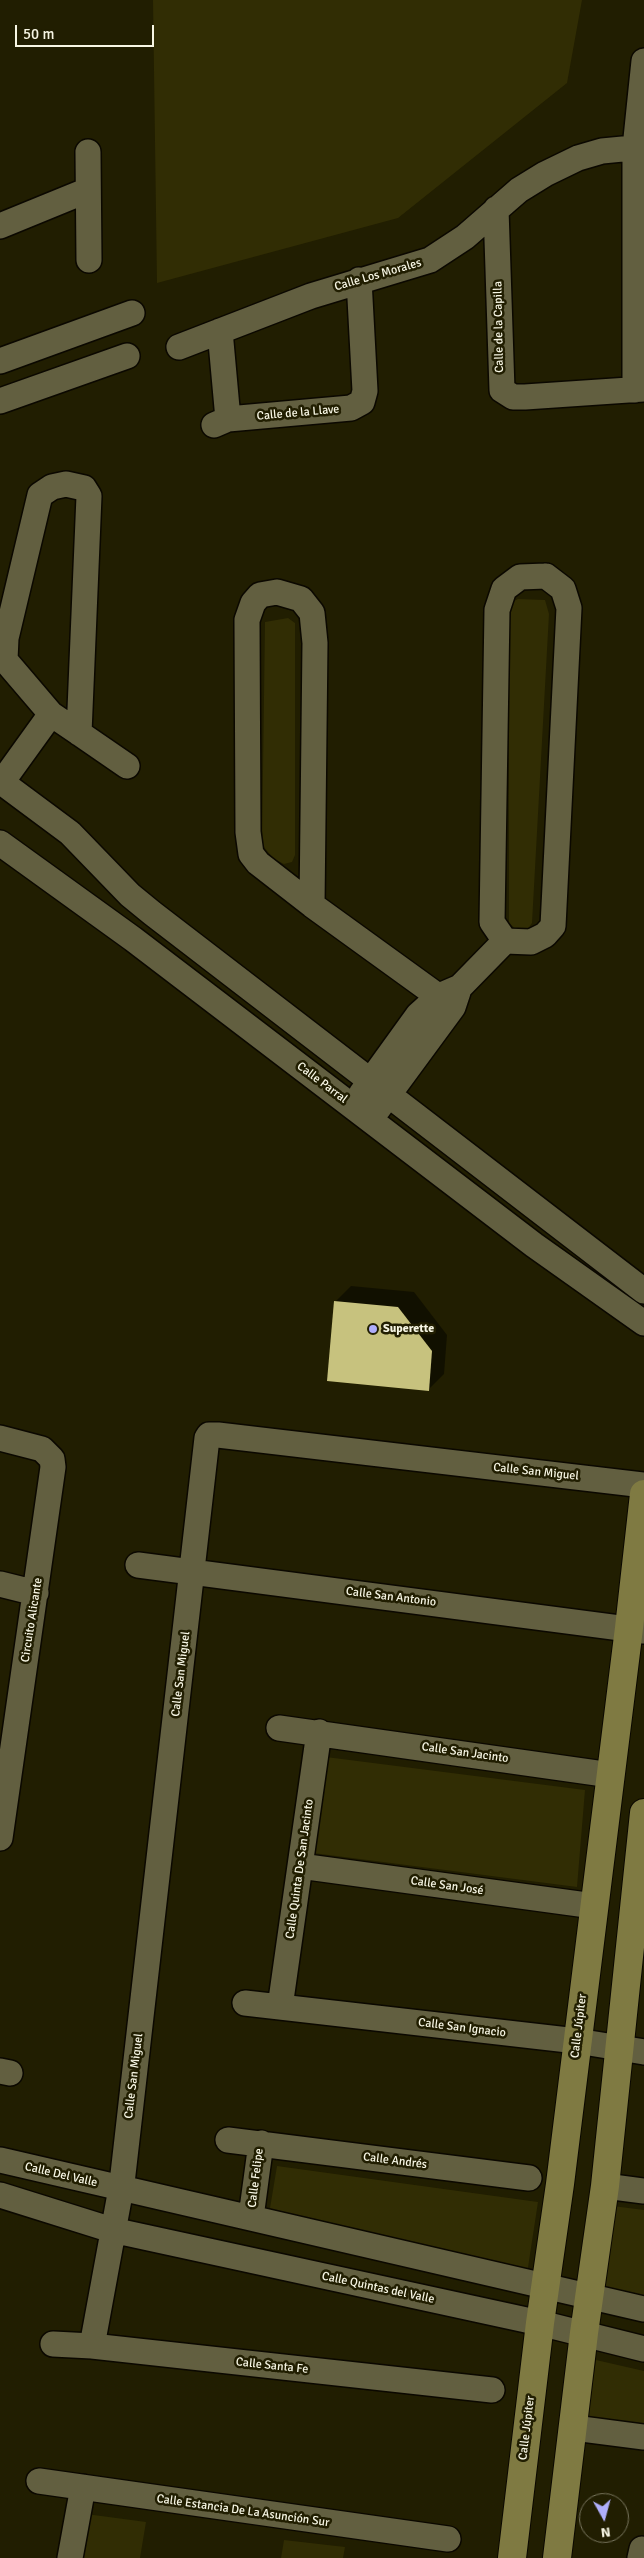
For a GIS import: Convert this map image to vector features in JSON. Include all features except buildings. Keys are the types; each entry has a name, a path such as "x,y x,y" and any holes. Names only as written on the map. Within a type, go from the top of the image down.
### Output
{"main road":[{"name":"Calle Júpiter","path":"512,2558 540,2323 611,1775 637,1629 644,1494"},
{"path":"557,2558 584,2334 605,2186 631,2050 644,1814"}],"street":[{"path":"640,389 639,148 644,61"},
{"name":"Calle Los Morales","path":"179,347 311,296 430,260 465,237 519,190 578,158 602,151 639,148"},
{"path":"88,152 89,260"},
{"path":"0,226 88,190"},
{"name":"Calle de la Capilla","path":"496,209 500,385 502,390 513,398 525,398 640,389"},
{"name":"Calle de la Llave","path":"220,331 221,422 351,408 362,402 365,392 360,280"},
{"path":"0,361 132,313"},
{"path":"0,401 127,356"},
{"path":"79,733 89,496 84,488 66,484 52,487 40,495 6,638 5,660 51,714 127,766"},
{"path":"361,1113 451,997 505,941 531,942 545,935 553,926 569,608 563,589 546,576 520,577 504,589 497,610 492,922 505,941"},
{"path":"312,905 315,643 312,613 302,599 277,592 260,595 253,603 247,620 248,842 251,854 258,863 312,905 451,997"},
{"path":"51,714 1,782 70,833 130,895 152,913 644,1291"},
{"name":"Calle Parral","path":"0,843 94,910 534,1245 644,1323"},
{"name":"Calle San Miguel","path":"92,2346 121,2189 207,1438 213,1434 644,1485"},
{"name":"Circuito Alicante","path":"0,1438 42,1449 52,1459 36,1593 7,1728 0,1838"},
{"name":"Calle San Antonio","path":"138,1565 637,1629"},
{"path":"0,1584 36,1593"},
{"name":"Calle San Jacinto","path":"279,1728 319,1732 611,1775"},
{"name":"Calle Quinta De San Jacinto","path":"280,2006 319,1732"},
{"name":"Calle San José","path":"300,1866 594,1906"},
{"name":"Calle San Ignacio","path":"245,2003 577,2041 631,2050"},
{"name":"Calle Felipe","path":"228,2140 261,2143 251,2217"},
{"name":"Calle Andrés","path":"261,2143 530,2178"},
{"name":"Calle Del Valle","path":"0,2160 121,2189"},
{"path":"605,2186 644,2191"},
{"path":"121,2189 251,2217 644,2309"},
{"path":"0,2196 112,2230"},
{"name":"Calle Quintas del Valle","path":"112,2230 540,2323 644,2349"},
{"name":"Calle Santa Fe","path":"53,2344 92,2346 492,2390"},
{"path":"574,2428 644,2437"},
{"name":"Calle Estancia De La Asunción Sur","path":"39,2481 83,2487 411,2547 448,2539"},
{"path":"70,2558 83,2487"}],"shaded area":[{"path":"153,0 582,0 567,83 398,218 157,283"},
{"path":"518,599 545,600 549,614 532,923 527,930 519,932 509,923 509,627 512,602"},
{"path":"288,618 295,623 295,855 292,862 284,864 274,859 262,845 265,622"},
{"path":"326,1757 585,1790 577,1887 313,1853"},
{"path":"277,2166 538,2202 527,2274 269,2214"},
{"path":"613,2206 644,2210 644,2302 603,2293"},
{"path":"596,2360 644,2371 644,2428 587,2423"},
{"path":"86,2514 146,2522 140,2558 81,2558"},
{"path":"284,2540 345,2547 343,2558 281,2558"}],"place":[{"name":"Superette","path":"373,1329"}]}
